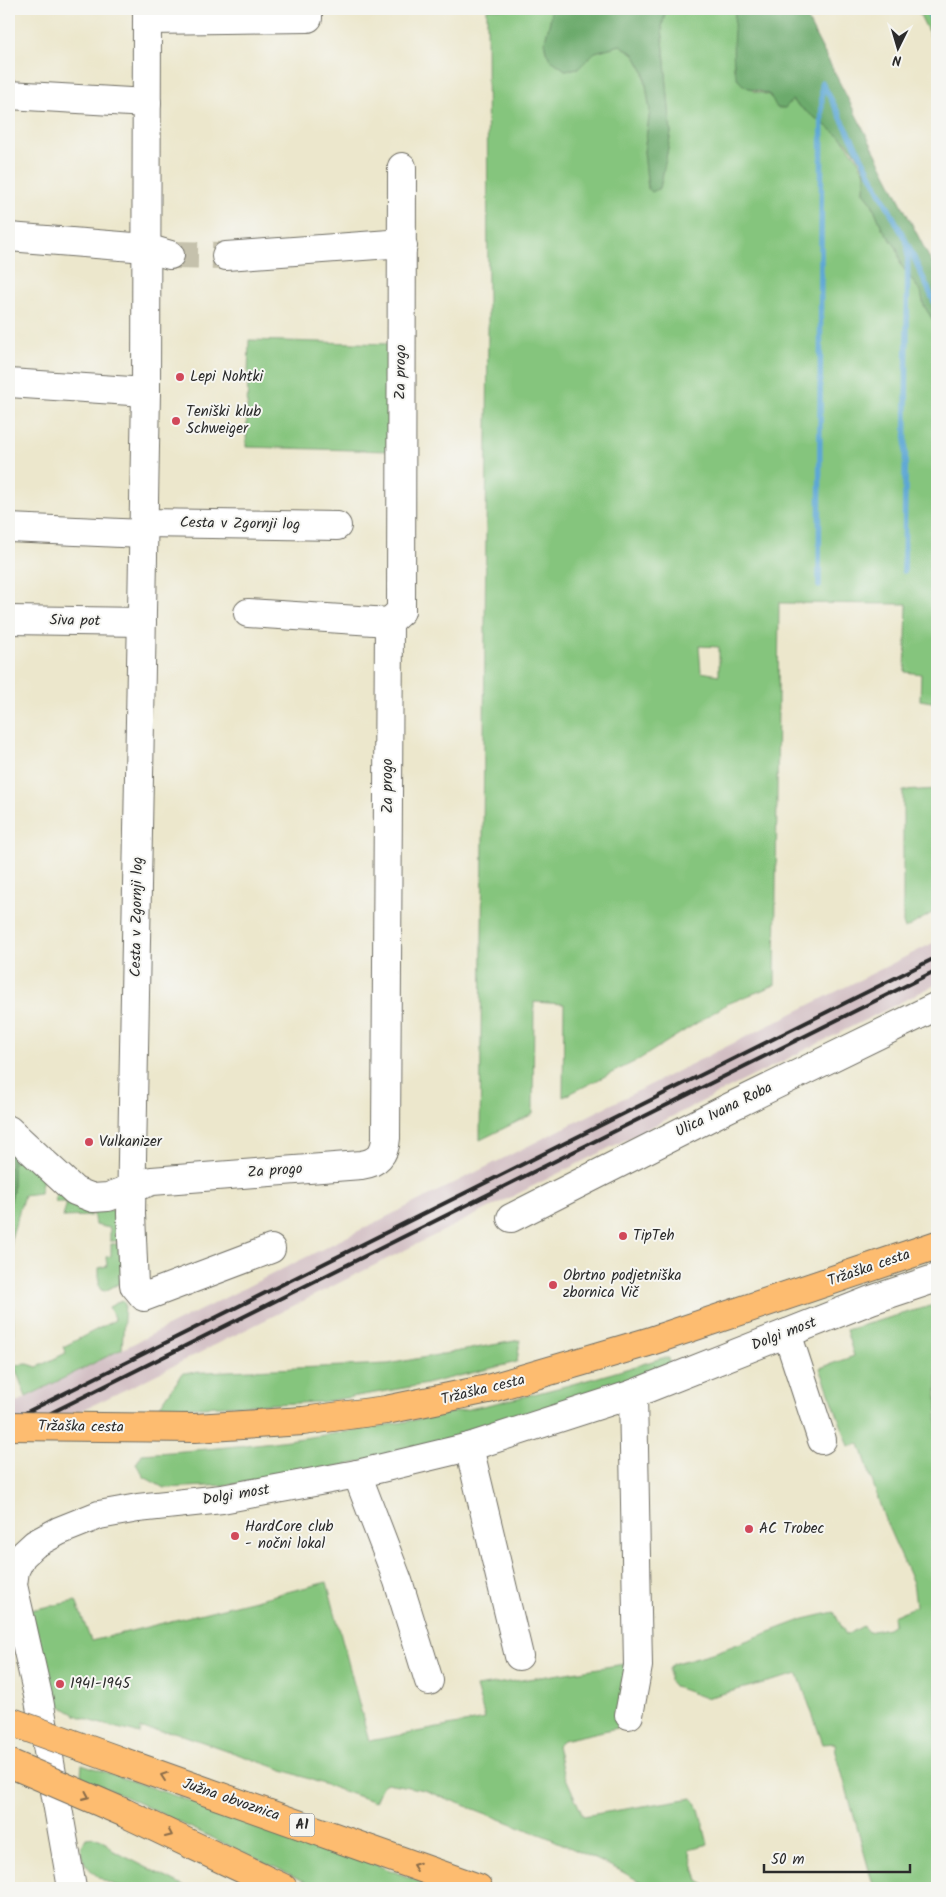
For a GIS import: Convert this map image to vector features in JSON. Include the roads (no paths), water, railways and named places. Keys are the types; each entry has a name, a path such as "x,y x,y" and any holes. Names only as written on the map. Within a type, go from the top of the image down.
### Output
{"main road":[{"name":"Tržaška cesta","path":"9,1426 195,1428 348,1415 403,1408 488,1389 648,1342 937,1245"},
{"name":"Južna obvoznica","path":"9,1720 478,1888"},
{"path":"9,1763 125,1813 283,1888"}],"street":[{"name":"Cesta v Zgornji log","path":"271,1249 144,1297 134,1285 132,1188 146,392 158,252 147,103 147,14 308,18 308,9"},
{"path":"9,95 147,103"},
{"name":"Za progo","path":"9,1130 81,1195 99,1198 152,1181 361,1165 374,1162 382,1153 386,1144 389,622 401,611 402,167"},
{"path":"9,236 158,252"},
{"path":"226,256 390,244 403,246"},
{"path":"9,383 146,392"},
{"name":"Cesta v Zgornji log","path":"9,528 337,526"},
{"path":"248,613 389,622"},
{"name":"Siva pot","path":"9,620 142,622"},
{"name":"Ulica Ivana Roba","path":"512,1218 722,1111 937,1006"},
{"name":"Dolgi most","path":"72,1888 39,1700 13,1585 15,1570 22,1556 35,1544 99,1515 138,1508 222,1499 358,1474 469,1447 633,1394 871,1300 937,1278"},
{"path":"787,1333 822,1440"},
{"path":"629,1715 638,1666 633,1394"},
{"path":"469,1447 519,1656"},
{"path":"358,1474 398,1582 429,1681"}],"waterway":[{"path":"927,9 937,30"},
{"path":"819,586 822,82"},
{"path":"823,84 908,245 937,308"},
{"path":"904,571 908,245"}],"tunnel":[{"path":"170,255 226,256"}],"railway":[{"path":"9,1421 937,957"},
{"path":"9,1434 937,970"}],"place":[{"name":"Lepi Nohtki","path":"180,377"},
{"name":"Teniški klub Schweiger","path":"176,421"},
{"name":"Vulkanizer","path":"89,1142"},
{"name":"TipTeh","path":"623,1236"},
{"name":"Obrtno podjetniška zbornica Vič","path":"553,1285"},
{"name":"AC Trobec","path":"749,1529"},
{"name":"HardCore club - nočni lokal","path":"235,1536"},
{"name":"1941-1945","path":"60,1684"}]}
